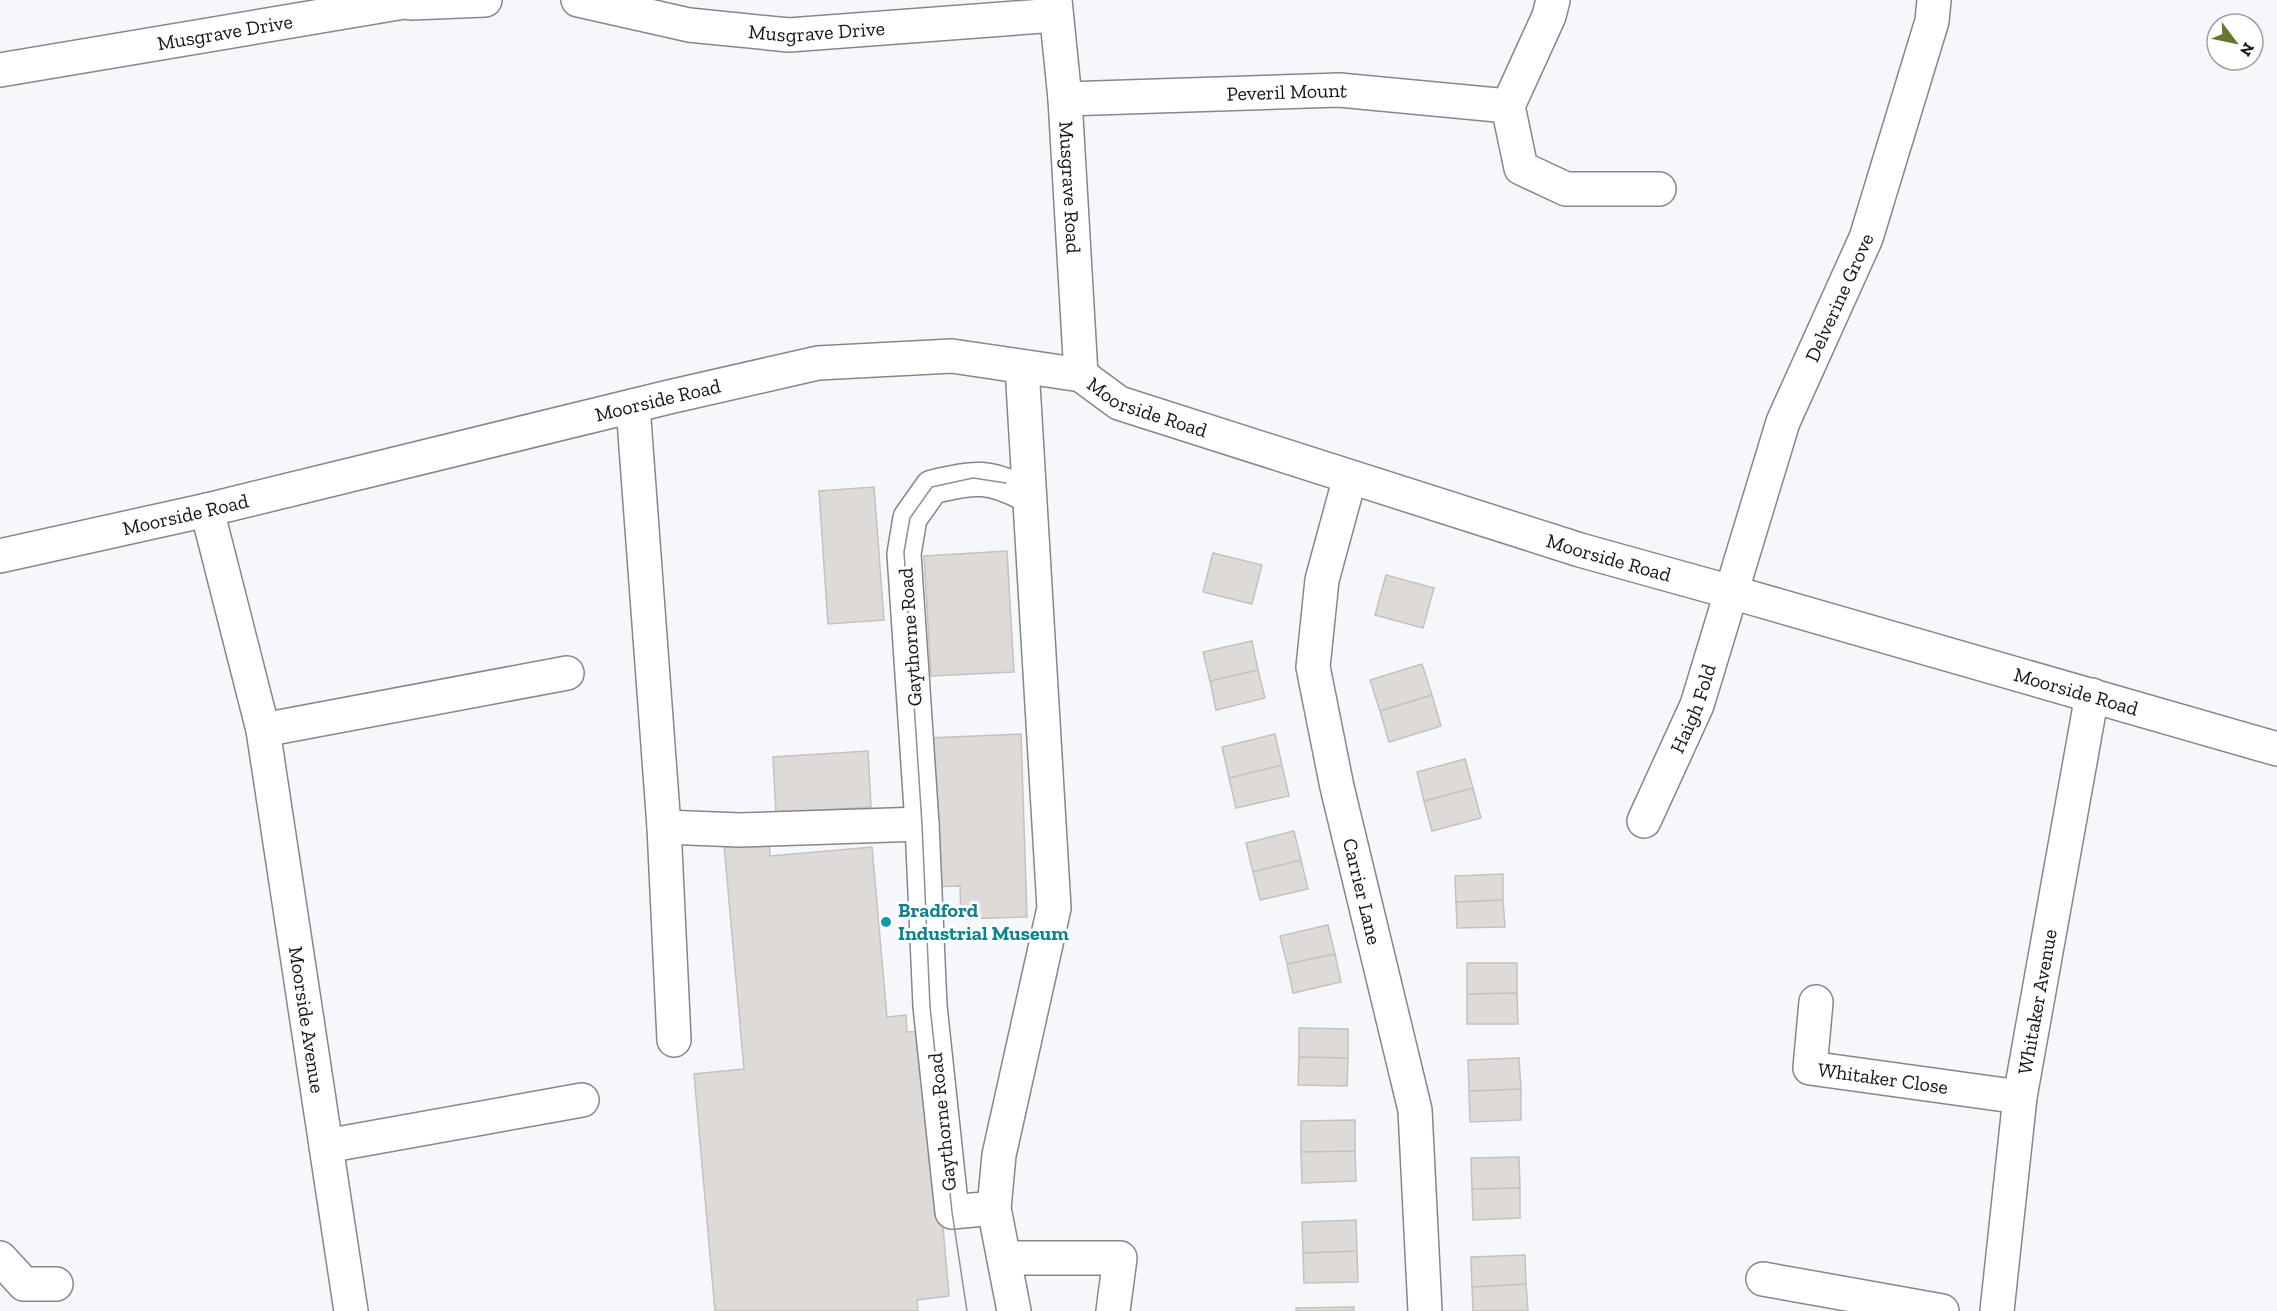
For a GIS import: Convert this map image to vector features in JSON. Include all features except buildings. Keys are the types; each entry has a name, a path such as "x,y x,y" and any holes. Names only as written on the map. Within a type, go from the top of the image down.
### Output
{"street":[{"name":"Musgrave Drive","path":"0,70 410,1 485,0"},
{"name":"Musgrave Drive","path":"578,0 689,25 789,34 1055,8"},
{"path":"1553,0 1549,16 1508,106 1521,168 1566,189 1659,189"},
{"name":"Delverine Grove","path":"1731,591 1783,422 1866,238 1932,21 1934,0"},
{"name":"Musgrave Road","path":"1055,8 1065,99 1081,375"},
{"name":"Peveril Mount","path":"1065,99 1339,90 1508,106"},
{"name":"Moorside Road","path":"0,556 207,510 818,363 952,356 1081,375 1119,403 1580,550 1731,591 2092,695 2191,726 2277,749"},
{"path":"1014,1311 994,1208 999,1155 1054,908 1022,367"},
{"path":"633,406 664,827 674,1040"},
{"name":"Carrier Lane","path":"1350,477 1322,580 1313,667 1337,787 1415,1110 1425,1311"},
{"name":"Gaythorne Road","path":"994,1208 952,1212 930,1006 922,824 904,554 910,518 932,487 973,478 1006,483 1029,496"},
{"name":"Moorside Avenue","path":"207,510 263,730 351,1311"},
{"name":"Haigh Fold","path":"1644,821 1697,705 1731,591"},
{"path":"263,730 567,673"},
{"name":"Whitaker Avenue","path":"1997,1311 2020,1097 2092,695"},
{"path":"664,827 740,831 922,824"},
{"name":"Whitaker Close","path":"1816,1002 1810,1068 2020,1097"},
{"path":"326,1146 582,1100"},
{"path":"0,1258 24,1284 56,1284"},
{"path":"1004,1258 1120,1258 1113,1311"},
{"path":"1764,1279 1942,1311"}],"tram line":[{"path":"967,1311 952,1212 930,1006 922,824 904,552 910,518 932,487 973,478 1006,483"}],"place":[{"name":"Bradford Industrial Museum","path":"886,922"}]}
